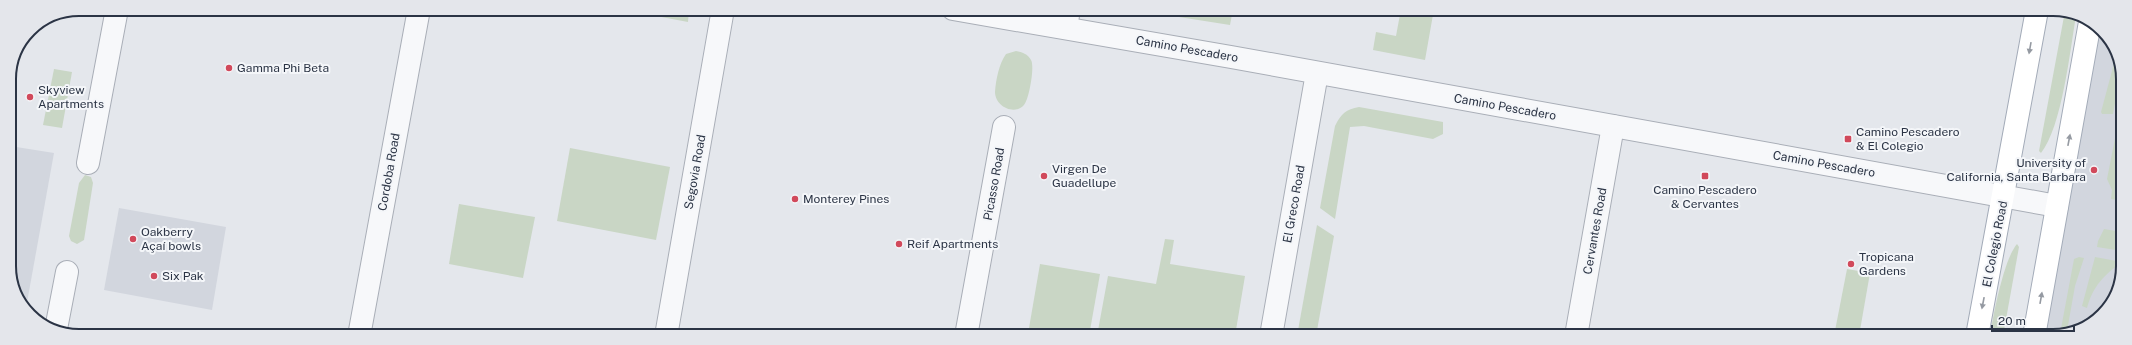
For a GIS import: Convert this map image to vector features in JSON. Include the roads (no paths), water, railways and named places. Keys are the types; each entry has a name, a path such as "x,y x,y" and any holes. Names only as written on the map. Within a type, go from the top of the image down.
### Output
{"main road":[{"name":"El Colegio Road","path":"1978,329 2036,16"},
{"path":"2035,329 2089,28"}],"street":[{"path":"88,163 116,16"},
{"name":"Cordoba Road","path":"360,329 418,16"},
{"name":"Segovia Road","path":"667,329 722,16"},
{"name":"Camino Pescadero","path":"1034,16 1068,19 1317,73 2057,206"},
{"name":"El Greco Road","path":"1272,329 1317,73"},
{"name":"Cervantes Road","path":"1577,329 1613,126"},
{"name":"Picasso Road","path":"967,329 1004,127"},
{"path":"57,325 67,272"}],"place":[{"name":"Gamma Phi Beta","path":"229,68"},
{"name":"Skyview Apartments","path":"30,97"},
{"name":"Camino Pescadero & El Colegio","path":"1848,139"},
{"name":"University of California, Santa Barbara","path":"2094,170"},
{"name":"Virgen De Guadellupe","path":"1044,176"},
{"name":"Camino Pescadero & Cervantes","path":"1705,176"},
{"name":"Monterey Pines","path":"795,199"},
{"name":"Oakberry Açaí bowls","path":"133,239"},
{"name":"Reif Apartments","path":"899,244"},
{"name":"Tropicana Gardens","path":"1851,264"},
{"name":"Six Pak","path":"154,276"}]}
